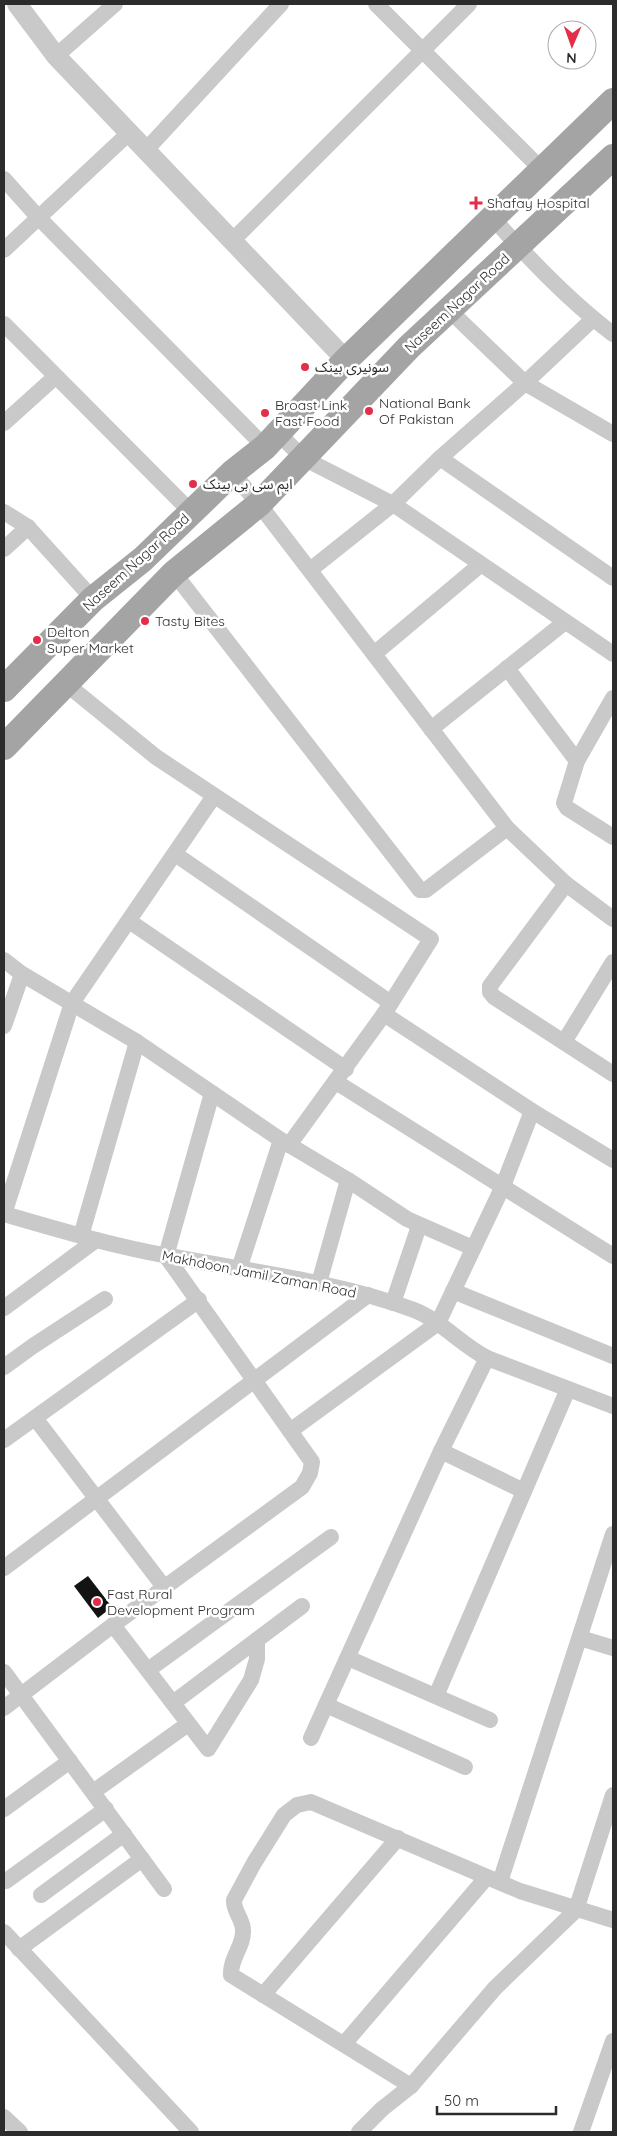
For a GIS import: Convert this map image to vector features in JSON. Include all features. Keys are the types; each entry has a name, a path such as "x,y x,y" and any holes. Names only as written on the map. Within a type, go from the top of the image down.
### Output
{"main road":[{"name":"Naseem Nagar Road","path":"4,689 93,599 143,559 232,473 272,441 346,360 613,101"},
{"name":"Naseem Nagar Road","path":"4,747 174,573 260,504 409,347 613,156"}],"street":[{"path":"17,4 56,56 346,360"},
{"path":"56,56 115,4"},
{"path":"146,150 282,4"},
{"path":"376,4 542,170"},
{"path":"232,241 469,4"},
{"path":"4,250 129,133"},
{"path":"4,179 38,217 272,441 392,504 613,654"},
{"path":"492,217 518,246 593,319 613,334"},
{"path":"449,310 525,384 613,434"},
{"path":"310,570 392,504 440,458 525,384 593,319"},
{"path":"4,324 191,512"},
{"path":"4,423 55,377"},
{"path":"440,458 613,578"},
{"path":"232,473 260,504 507,828 566,884 613,919"},
{"path":"4,512 28,527 93,599"},
{"path":"4,549 28,527"},
{"path":"374,654 480,565"},
{"path":"174,573 420,890 426,890 507,828"},
{"path":"431,729 565,622"},
{"path":"507,668 577,761"},
{"path":"65,683 156,757 431,939 388,1008 341,1075 285,1142 238,1269"},
{"path":"613,698 608,722 577,761 564,803 567,808 613,837"},
{"path":"4,1214 72,1003 214,796"},
{"path":"175,854 532,1111 613,1160"},
{"path":"566,884 490,986 490,992 494,997 613,1074"},
{"path":"129,921 341,1075 503,1186 613,1256"},
{"path":"4,960 22,974 137,1042 285,1142 419,1226 473,1248"},
{"path":"564,1042 613,962"},
{"path":"4,1026 22,974"},
{"path":"4,1308 88,1238 137,1042"},
{"path":"4,1708 113,1624 302,1487 310,1473 312,1462 256,1379 166,1256 212,1093"},
{"path":"290,1431 438,1323 503,1186 532,1111"},
{"path":"319,1283 348,1180"},
{"name":"Makhdoon Jamil Zaman Road","path":"4,1214 88,1238 166,1256 319,1283 368,1295 416,1311 438,1323 473,1351 487,1358 613,1406"},
{"path":"393,1303 419,1226"},
{"path":"454,1291 613,1356"},
{"path":"4,1568 368,1295"},
{"path":"4,1367 106,1299"},
{"path":"4,1440 199,1300"},
{"path":"311,1738 441,1451 487,1358"},
{"path":"436,1696 568,1389"},
{"path":"35,1418 164,1588"},
{"path":"441,1451 524,1491"},
{"path":"344,2044 493,1880 580,1638 613,1534"},
{"path":"148,1670 330,1537"},
{"path":"173,1703 302,1606"},
{"path":"113,1624 207,1749 210,1749 251,1680 257,1658 257,1640"},
{"path":"580,1638 613,1648"},
{"path":"348,1658 490,1720"},
{"path":"4,1672 164,1889"},
{"path":"326,1705 465,1767"},
{"path":"93,1792 188,1724"},
{"path":"4,1809 70,1761"},
{"path":"359,2132 382,2109 411,2086 495,1988 576,1910 613,1795"},
{"path":"411,2086 231,1974 230,1965 242,1938 243,1928 234,1905 234,1900 254,1863 284,1815 297,1805 311,1802 520,1891 613,1920"},
{"path":"6,1881 106,1810"},
{"path":"41,1894 124,1834"},
{"path":"263,1995 398,1838"},
{"path":"19,1949 142,1859"},
{"path":"4,1932 191,2132"},
{"path":"581,2132 613,2041"},
{"path":"4,2117 20,2132"}],"building":[{"path":"88,1576 112,1607 98,1618 74,1586"}],"place":[{"name":"Shafay Hospital","path":"476,203"},
{"name":"سونیری بینک","path":"305,367"},
{"name":"National Bank Of Pakistan","path":"369,411"},
{"name":"Broast Link Fast Food","path":"265,413"},
{"name":"ایم سی بی بینک","path":"193,484"},
{"name":"Tasty Bites","path":"145,621"},
{"name":"Delton Super Market","path":"37,640"},
{"name":"Fast Rural Development Program","path":"97,1602"}]}
